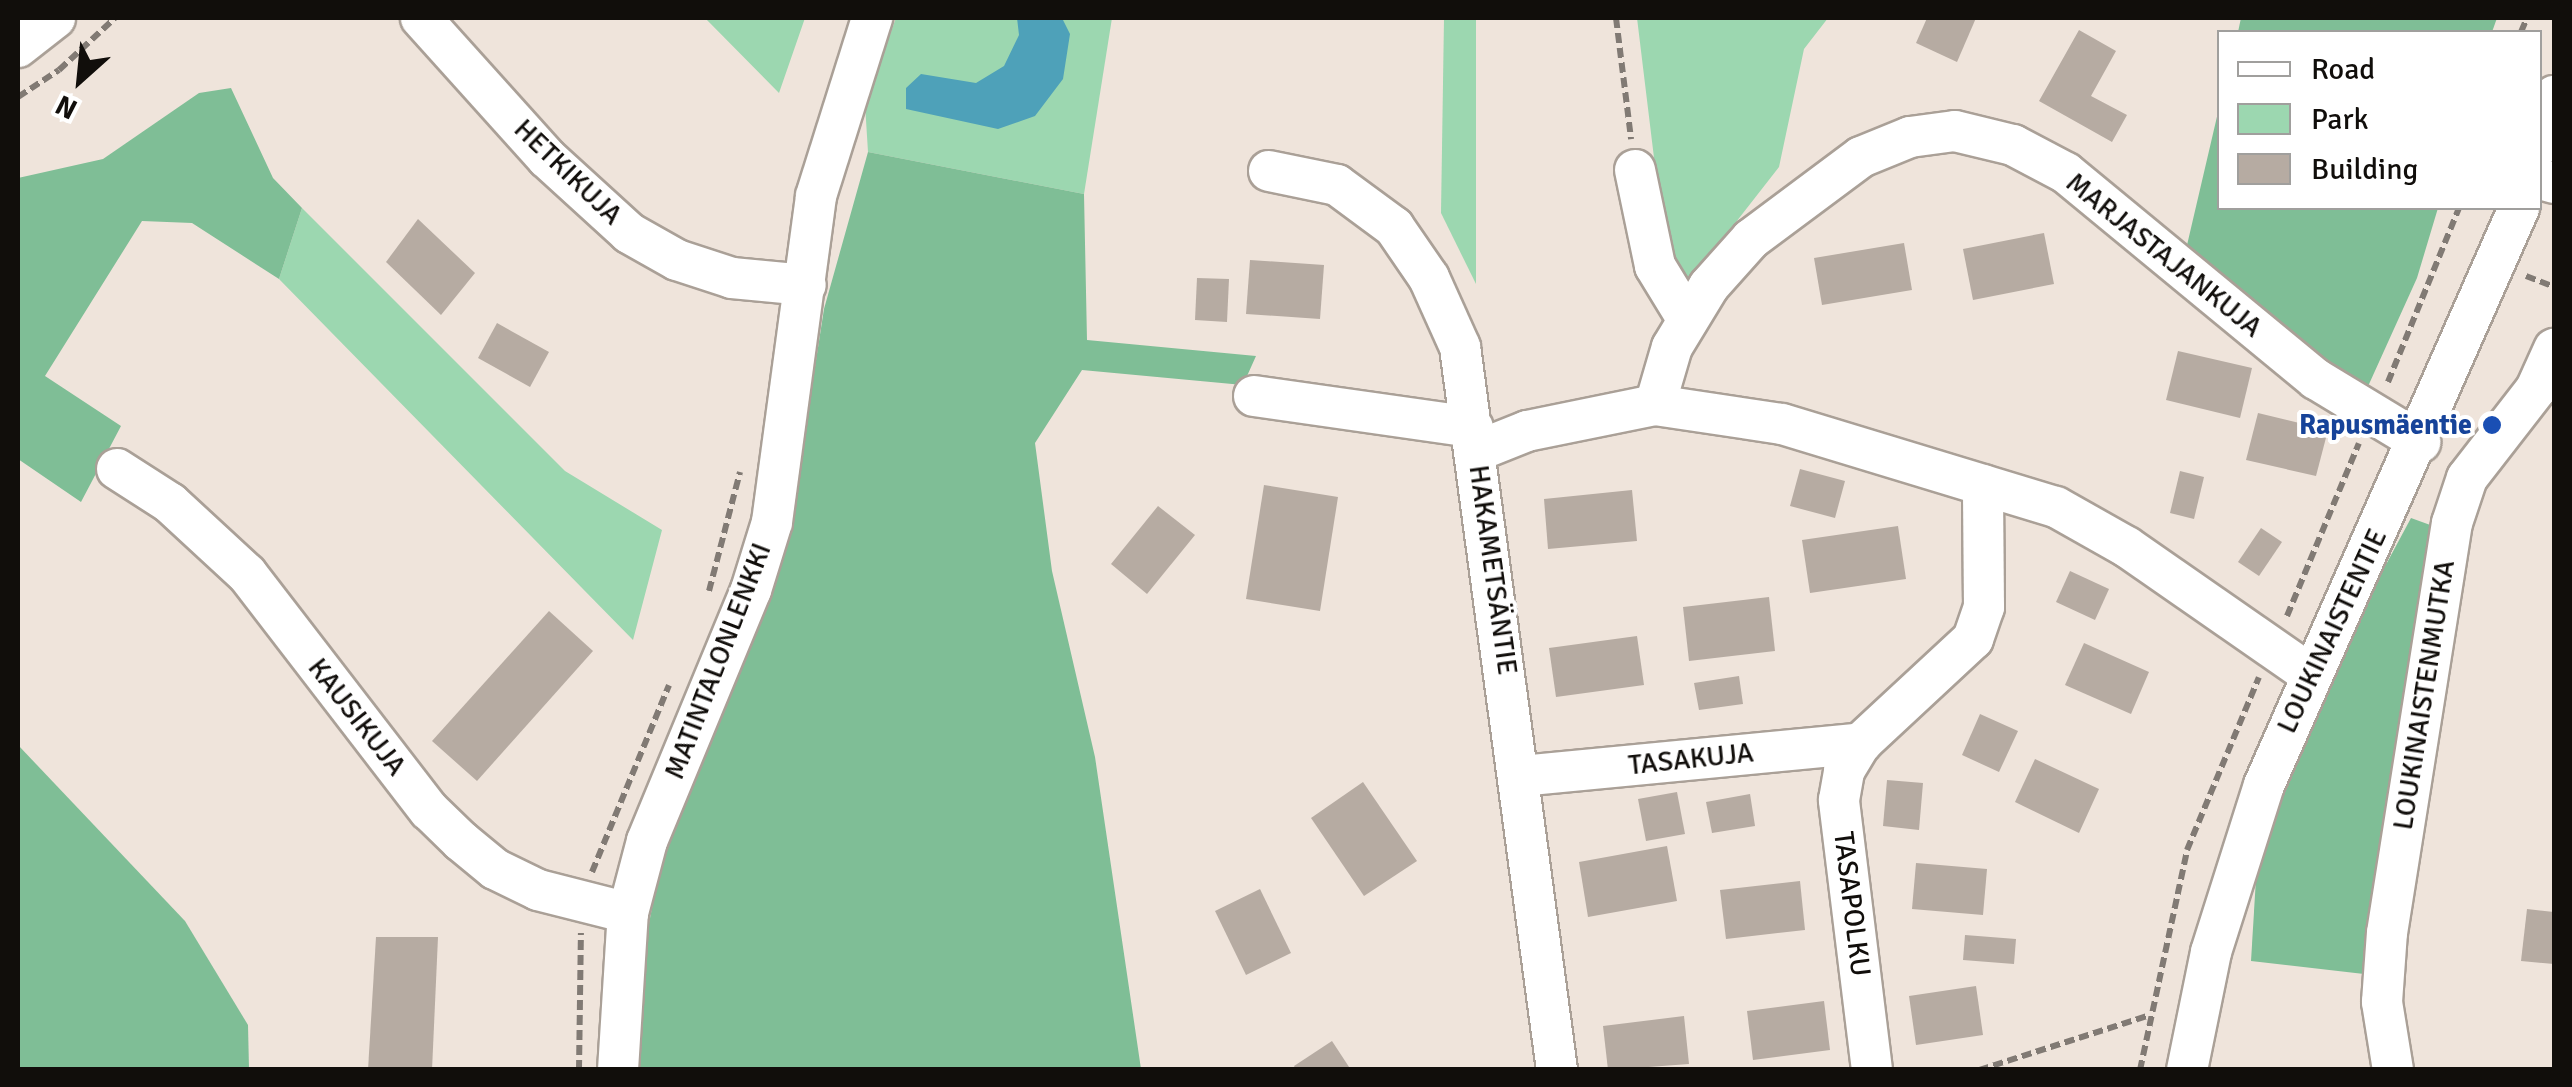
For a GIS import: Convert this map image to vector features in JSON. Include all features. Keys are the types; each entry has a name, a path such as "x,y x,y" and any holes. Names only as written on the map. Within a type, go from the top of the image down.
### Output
{"street":[{"path":"18,46 54,18"},
{"name":"HETKIKUJA","path":"421,18 547,158 630,233 677,260 732,278 806,285"},
{"name":"MATINTALONLENKKI","path":"618,1070 628,913 646,841 751,590 772,522 816,196 872,18"},
{"path":"2542,138 2554,96"},
{"name":"MARJASTAJANKUJA","path":"1655,405 1672,347 1751,238 1861,157 1910,137 1954,131 2013,145 2066,173 2316,380 2420,442"},
{"path":"1635,170 1655,266 1688,320"},
{"name":"HAKAMETSÄNTIE","path":"1269,171 1337,185 1394,227 1429,278 1460,347 1521,776 1557,1070"},
{"name":"LOUKINAISTENTIE","path":"2187,1070 2211,952 2264,784 2310,674 2420,442 2518,210"},
{"name":"LOUKINAISTENMUTKA","path":"2393,1070 2382,1002 2387,933 2452,522 2467,478 2536,389 2554,349"},
{"path":"1254,396 1474,439 1655,405 1782,424 2056,507 2127,547 2310,674"},
{"name":"KAUSIKUJA","path":"118,469 170,503 247,574 429,810 461,841 495,869 583,902 628,913"},
{"path":"1860,742 1973,639 1984,607 1983,485"},
{"name":"TASAKUJA","path":"1521,776 1860,742"},
{"name":"TASAPOLKU","path":"1860,742 1844,771 1838,800 1872,1070"}],"path":[{"path":"18,96 59,70 115,18"},
{"path":"1616,18 1635,170"},
{"path":"707,597 744,452"},
{"path":"579,1070 583,902 604,830 674,675"},
{"path":"1979,1070 2147,1016"}],"green space":[{"path":"705,18 805,18 779,93"},
{"path":"896,18 1112,18 1084,194 868,152 865,104"},
{"path":"1444,18 1476,18 1476,284 1441,213"},
{"path":"1637,18 1828,18 1804,49 1779,167 1690,281 1664,240"},
{"path":"2241,18 2497,18 2493,30 2238,30"},
{"path":"231,88 273,178 302,208 279,279 192,223 142,221 45,376 121,426 81,502 18,459 18,178 103,159 199,93"},
{"path":"2217,117 2217,210 2437,210 2417,278 2365,393 2184,258"},
{"path":"868,152 1084,194 1087,340 1256,356 1243,385 1082,370 1035,443 1052,571 1095,757 1141,1069 637,1070 646,938 664,848 798,476 824,309"},
{"path":"302,208 565,471 662,530 633,640 279,279"},
{"path":"2411,518 2433,526 2364,974 2251,961 2257,862 2318,691"},
{"path":"18,745 185,921 248,1025 249,1069 18,1069"}],"water":[{"path":"1017,18 1062,18 1070,34 1063,79 1035,116 998,129 906,109 906,88 921,74 976,83 1004,66 1019,35"}],"building":[{"path":"1927,18 1976,18 1957,62 1916,43"},
{"path":"2079,30 2116,51 2091,96 2127,115 2112,142 2039,101"},
{"path":"418,219 475,273 441,315 386,262"},
{"path":"2044,233 2054,284 1973,300 1963,249"},
{"path":"1904,243 1912,290 1822,305 1814,258"},
{"path":"1250,260 1324,265 1320,319 1246,314"},
{"path":"1197,278 1229,279 1227,322 1195,320"},
{"path":"497,323 549,352 530,387 478,358"},
{"path":"2178,351 2252,368 2240,418 2166,400"},
{"path":"2258,413 2328,430 2316,476 2246,460"},
{"path":"1800,469 1845,481 1835,518 1790,506"},
{"path":"2180,471 2204,477 2194,519 2170,513"},
{"path":"1264,485 1338,497 1320,611 1246,599"},
{"path":"1632,490 1637,541 1548,549 1544,499"},
{"path":"1158,506 1195,535 1147,594 1111,564"},
{"path":"1898,526 1906,579 1810,593 1802,540"},
{"path":"2261,528 2282,542 2259,576 2238,562"},
{"path":"2070,571 2109,589 2095,620 2056,602"},
{"path":"1769,597 1775,651 1689,661 1683,607"},
{"path":"549,611 593,651 477,781 432,741"},
{"path":"1637,636 1644,685 1556,697 1549,648"},
{"path":"2084,643 2149,672 2131,714 2065,685"},
{"path":"1739,676 1743,704 1699,710 1694,683"},
{"path":"1980,714 2018,731 1999,772 1962,755"},
{"path":"2035,759 2099,789 2079,833 2015,802"},
{"path":"1887,780 1923,783 1919,830 1883,826"},
{"path":"1363,782 1417,861 1364,896 1311,818"},
{"path":"1677,792 1685,834 1646,841 1638,799"},
{"path":"1750,794 1755,826 1712,833 1706,802"},
{"path":"1667,846 1677,901 1588,917 1579,862"},
{"path":"1916,863 1987,869 1983,915 1912,909"},
{"path":"1800,881 1805,930 1726,939 1720,890"},
{"path":"1260,889 1291,953 1246,975 1215,911"},
{"path":"2527,909 2554,912 2554,964 2521,961"},
{"path":"1965,935 2016,939 2014,964 1963,960"},
{"path":"376,937 438,937 432,1070 368,1070"},
{"path":"1976,986 1983,1035 1916,1045 1909,996"},
{"path":"1824,1001 1830,1050 1753,1060 1747,1011"},
{"path":"1684,1016 1689,1064 1608,1070 1603,1026"},
{"path":"1332,1041 1351,1070 1296,1070 1294,1066"}],"place":[{"name":"Rapusmäentie","path":"2492,425"}]}
